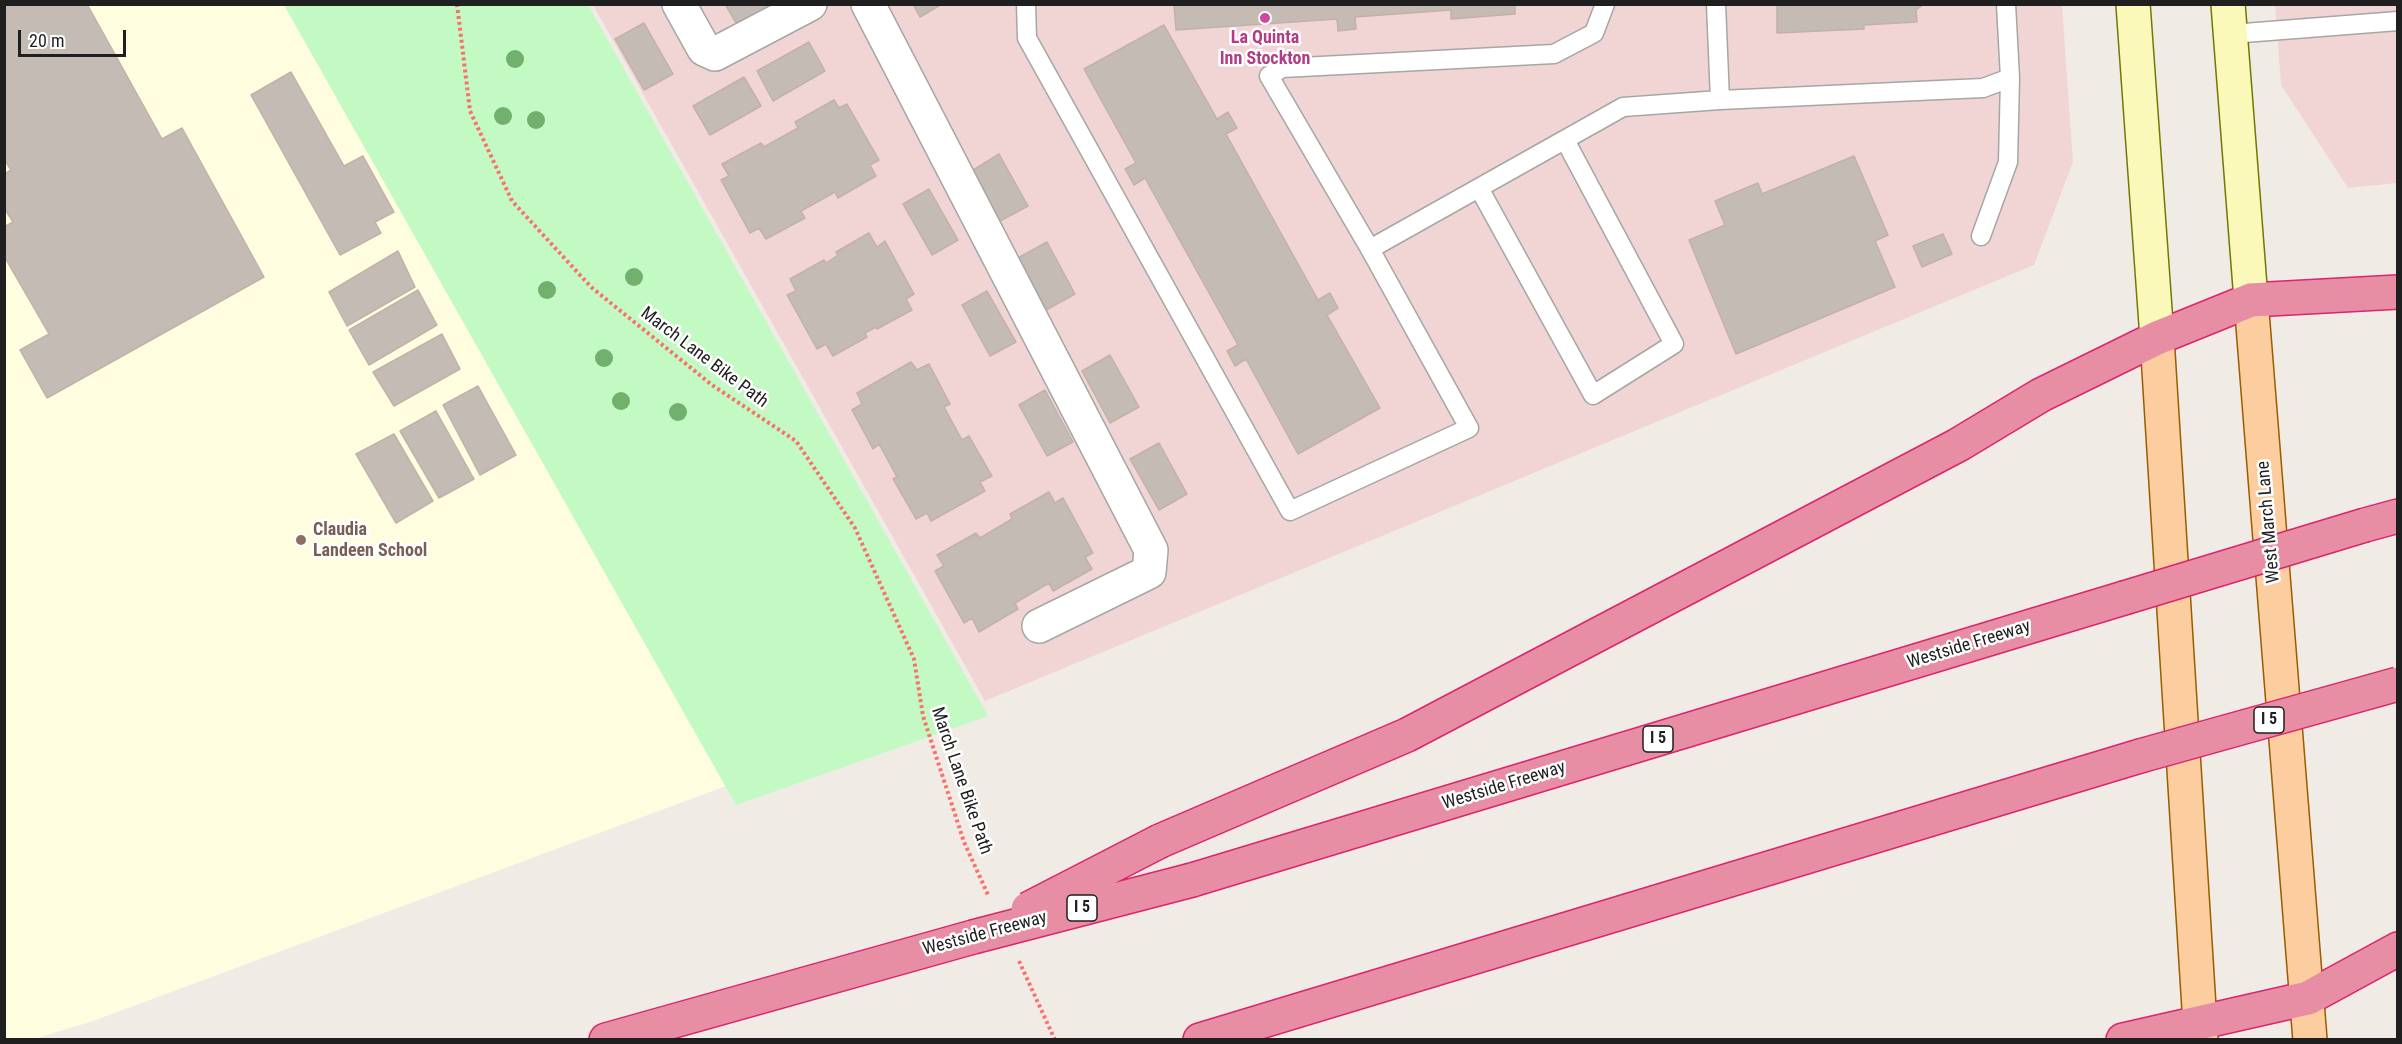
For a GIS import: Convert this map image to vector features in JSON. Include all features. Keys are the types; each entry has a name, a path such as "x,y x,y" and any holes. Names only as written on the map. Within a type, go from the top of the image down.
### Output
{"highway":[{"path":"973,937 1160,841 1407,735 1947,451 2041,395 2157,338 2251,300 2397,292"},
{"name":"Westside Freeway","path":"606,1040 775,991 1192,880 2397,516"},
{"name":"I 5","path":"1200,1040 2140,756 2397,684"},
{"path":"2122,1040 2200,1031 2308,998 2397,949"}],"main road":[{"path":"2133,4 2157,338 2200,1031"},
{"name":"West March Lane","path":"2230,19 2310,1040"}],"street":[{"path":"679,4 704,49 715,54 810,4"},
{"path":"868,4 1151,550 1149,572 1039,626"}],"lane":[{"path":"1026,4 1027,38 1290,511 1469,429 1370,249 1269,76 1282,68 1554,54 1594,33 1605,4"},
{"path":"1716,4 1720,100"},
{"path":"1981,236 2008,162 2010,78 2006,4"},
{"path":"2230,19 2397,21"},
{"path":"1370,249 1623,107 1720,100 1983,88 2010,78"},
{"path":"1479,188 1593,395 1674,344 1565,140"}],"path":[{"name":"March Lane Bike Path","path":"457,4 470,111 512,201 591,287 712,385 796,441 855,528 914,659 922,716 964,843 994,908"},
{"path":"1014,951 1056,1040"}],"shaded area":[{"name":"Claudia Landeen School","path":"5,5 289,5 734,783 93,1021 34,1039 5,1040"},
{"path":"593,5 2062,5 2073,162 2034,265 985,701"},
{"path":"2275,5 2397,5 2397,183 2348,188 2281,85"}],"green space":[{"path":"284,5 588,5 988,716 736,805"}],"building":[{"path":"4,4 87,4 162,139 182,128 264,277 47,398 20,350 49,334 4,256 4,227 13,222 4,208 4,174 11,170 4,159"},
{"path":"725,4 792,4 742,33"},
{"path":"913,4 942,4 920,17"},
{"name":"La Quinta Inn Stockton","path":"1174,4 1515,4 1515,14 1451,19 1451,10 1355,17 1356,29 1338,31 1337,19 1176,30"},
{"path":"1777,4 1924,4 1916,10 1917,22 1864,25 1864,29 1777,33"},
{"path":"644,23 673,74 644,90 615,39"},
{"path":"1164,25 1217,119 1228,112 1237,128 1226,134 1318,300 1330,293 1338,308 1327,315 1380,408 1298,454 1246,359 1235,366 1227,351 1238,345 1145,178 1134,185 1125,169 1136,163 1084,69"},
{"path":"809,42 825,71 773,101 757,71"},
{"path":"291,72 344,166 363,156 394,212 375,222 381,233 340,255 251,95"},
{"path":"744,77 761,106 710,135 693,106"},
{"path":"834,100 839,108 847,104 879,160 870,165 876,176 838,198 835,192 801,211 805,218 766,239 759,228 750,233 721,180 729,176 722,164 761,143 764,147 798,128 795,122"},
{"path":"999,154 1028,206 998,222 970,172"},
{"path":"1854,156 1888,235 1875,241 1895,287 1736,354 1689,240 1725,225 1715,201 1758,183 1762,194"},
{"path":"929,189 958,240 932,255 903,204"},
{"path":"869,233 877,247 885,241 914,294 906,299 912,310 865,333 867,337 833,356 826,344 817,349 787,295 796,291 790,279 824,260 826,263 838,255 836,252"},
{"path":"1943,234 1952,254 1922,267 1913,246"},
{"path":"1047,242 1075,294 1046,310 1018,258"},
{"path":"398,251 415,287 347,326 329,292"},
{"path":"418,290 437,325 369,365 349,330"},
{"path":"987,291 1016,342 990,356 962,305"},
{"path":"442,334 460,369 394,406 373,372"},
{"path":"1110,355 1139,407 1110,423 1082,371"},
{"path":"911,362 917,370 929,364 950,404 944,407 962,440 969,436 992,476 980,482 985,491 931,521 927,513 916,519 893,479 897,477 879,444 873,449 852,410 862,404 857,393"},
{"path":"478,386 516,455 480,475 443,405"},
{"path":"1045,390 1073,442 1047,456 1019,405"},
{"path":"436,411 474,479 439,498 400,431"},
{"path":"394,434 433,501 396,523 356,454"},
{"path":"1159,443 1187,494 1159,510 1130,459"},
{"path":"1049,492 1055,503 1063,498 1093,553 1085,557 1092,569 1053,591 1049,583 1015,603 1018,609 979,632 972,618 964,623 935,571 944,566 937,555 976,533 980,538 1012,519 1010,514"}],"place":[{"name":"La Quinta Inn Stockton","path":"1265,18"},
{"name":"Claudia Landeen School","path":"301,540"}]}
